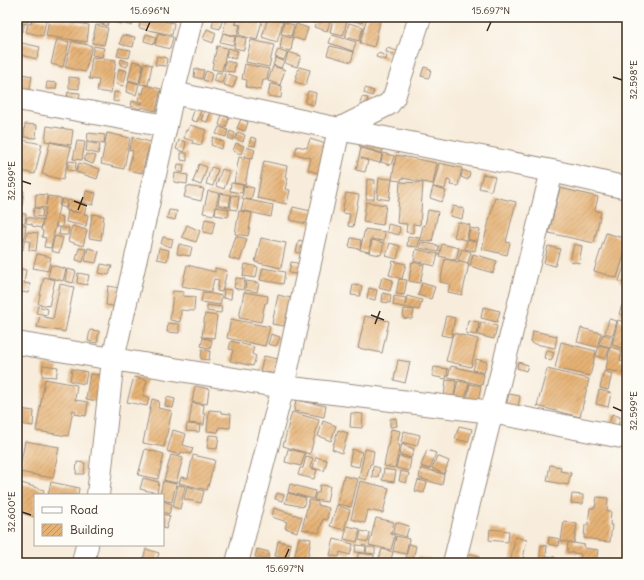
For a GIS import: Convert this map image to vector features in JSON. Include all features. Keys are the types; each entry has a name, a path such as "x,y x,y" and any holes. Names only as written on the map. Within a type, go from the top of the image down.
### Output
{"street":[{"path":"98,494 113,359 166,126 172,93 192,17"},
{"path":"237,563 283,386 340,129 388,104 394,98 420,17"},
{"path":"172,93 340,129 552,171 627,188"},
{"path":"17,99 166,126"},
{"path":"454,563 552,171"},
{"path":"17,342 283,386 492,412 627,438"},
{"path":"83,563 87,546"}],"building":[{"path":"18,17 28,17 27,24 17,22"},
{"path":"55,17 78,17 77,22"},
{"path":"97,17 110,17 107,26 96,22"},
{"path":"113,17 123,17 121,24 112,21"},
{"path":"125,17 134,17 132,26 123,23"},
{"path":"141,17 174,23 172,35 139,28"},
{"path":"157,17 176,17 175,21"},
{"path":"214,17 223,17 220,29 212,27"},
{"path":"226,17 236,17 235,24 240,25 237,36 223,33"},
{"path":"238,17 263,17 257,40 239,35 241,25 236,24"},
{"path":"303,17 331,18 327,31 314,27 316,23 303,19"},
{"path":"330,17 348,17 343,36 330,33 333,18"},
{"path":"349,17 364,17 362,23 348,19"},
{"path":"367,17 381,17 374,47 360,43"},
{"path":"32,18 46,20 43,36 26,32 28,24 31,24"},
{"path":"268,18 283,22 277,42 262,37"},
{"path":"49,19 89,25 87,42 46,36"},
{"path":"284,22 294,25 291,36 281,34"},
{"path":"349,23 363,27 359,41 345,37"},
{"path":"17,24 24,25 19,39 17,38"},
{"path":"296,24 308,28 304,41 292,37"},
{"path":"96,25 108,28 104,45 92,43"},
{"path":"207,29 216,33 213,43 203,39"},
{"path":"158,33 173,37 170,49 155,45"},
{"path":"223,33 235,37 233,45 220,42"},
{"path":"146,34 156,37 154,44 144,41"},
{"path":"122,35 135,37 133,47 120,44"},
{"path":"332,35 356,42 353,51 329,43"},
{"path":"236,36 246,38 244,50 234,48"},
{"path":"282,36 293,38 291,51 280,49"},
{"path":"57,39 69,42 63,67 51,64"},
{"path":"251,40 274,45 269,67 246,62"},
{"path":"72,41 92,46 85,72 65,67"},
{"path":"17,42 40,47 37,59 17,54"},
{"path":"94,46 104,48 102,57 92,55"},
{"path":"217,46 227,48 222,71 212,69"},
{"path":"330,46 354,52 351,62 327,55"},
{"path":"119,48 131,50 129,58 117,56"},
{"path":"228,48 238,51 235,59 226,56"},
{"path":"387,48 397,51 396,55 386,52"},
{"path":"278,50 287,53 284,60 275,57"},
{"path":"288,52 301,56 297,67 285,63"},
{"path":"378,53 387,56 386,60 376,57"},
{"path":"17,55 22,56 19,73 17,73"},
{"path":"157,56 167,58 166,66 155,65"},
{"path":"92,57 116,60 111,93 97,91 99,80 89,79"},
{"path":"276,58 284,61 281,68 273,65"},
{"path":"121,59 129,62 127,67 120,65"},
{"path":"133,61 143,64 139,83 128,80"},
{"path":"225,61 235,63 234,72 224,71"},
{"path":"144,63 152,65 148,85 140,84"},
{"path":"245,64 269,69 267,80 263,80 261,90 246,87 247,80 242,79"},
{"path":"273,66 285,70 280,85 268,81"},
{"path":"299,67 310,70 306,85 295,82"},
{"path":"424,67 431,69 429,78 421,76"},
{"path":"119,69 127,71 123,86 116,84"},
{"path":"195,69 204,70 202,79 194,77"},
{"path":"206,71 212,73 210,82 203,80"},
{"path":"217,72 225,74 222,83 213,81"},
{"path":"22,74 32,76 29,94 18,92"},
{"path":"228,74 237,77 233,88 224,85"},
{"path":"69,77 79,78 79,89 69,88"},
{"path":"129,81 139,84 136,95 126,92"},
{"path":"47,82 57,83 56,89 46,89"},
{"path":"270,84 282,86 281,98 268,96"},
{"path":"145,85 161,89 156,111 131,106 132,101 142,104 143,102 138,101 140,93 143,94"},
{"path":"365,88 374,91 372,96 364,93"},
{"path":"308,91 316,93 314,105 305,103"},
{"path":"68,92 80,93 79,101 67,99"},
{"path":"114,92 120,93 119,102 113,101"},
{"path":"362,97 368,98 366,106 360,104"},
{"path":"195,108 201,111 197,122 191,120"},
{"path":"205,109 211,111 207,122 201,120"},
{"path":"222,115 229,118 226,128 219,125"},
{"path":"241,119 248,122 245,131 237,128"},
{"path":"25,124 37,125 36,138 24,137"},
{"path":"190,125 206,130 201,145 192,143 193,141 184,138 186,130 188,131"},
{"path":"47,126 73,130 71,145 45,141"},
{"path":"219,127 228,130 226,137 216,134"},
{"path":"230,131 235,133 233,140 228,138"},
{"path":"238,132 245,135 243,142 235,139"},
{"path":"88,133 105,135 104,144 87,141"},
{"path":"107,133 130,138 124,169 101,164"},
{"path":"133,137 150,142 142,173 128,170 133,151 129,150"},
{"path":"213,137 224,142 221,149 211,145"},
{"path":"251,137 257,139 255,146 249,145"},
{"path":"362,138 384,145 382,153 359,146"},
{"path":"17,139 42,144 35,174 17,170"},
{"path":"310,139 329,145 321,174 308,170 311,158 295,154 297,146 307,148"},
{"path":"179,140 186,142 184,152 176,149"},
{"path":"77,141 85,142 82,160 73,159"},
{"path":"50,142 71,147 63,180 42,174"},
{"path":"87,142 100,145 98,154 86,151"},
{"path":"236,143 244,146 241,154 233,151"},
{"path":"247,147 255,150 252,159 244,156"},
{"path":"361,148 382,154 380,163 361,158 368,161 365,172 356,170"},
{"path":"181,153 187,153 187,161 181,160"},
{"path":"383,153 394,156 391,165 381,162"},
{"path":"86,154 96,156 93,164 84,161"},
{"path":"396,155 437,163 433,184 402,178 401,181 392,180"},
{"path":"239,157 250,159 245,185 234,183"},
{"path":"69,161 76,162 75,171 67,170"},
{"path":"264,161 287,166 285,178 288,178 285,189 290,190 287,204 257,198"},
{"path":"79,163 100,169 97,179 76,172"},
{"path":"439,163 462,168 458,186 450,185 451,181 447,180 445,189 433,187"},
{"path":"178,164 184,165 183,173 177,171"},
{"path":"199,164 207,167 201,185 193,182"},
{"path":"211,167 218,169 213,186 206,184"},
{"path":"222,169 230,172 224,189 216,186"},
{"path":"463,170 470,173 468,180 461,177"},
{"path":"175,173 188,175 187,184 174,182"},
{"path":"483,174 495,177 491,191 479,188"},
{"path":"379,178 392,179 389,200 377,198"},
{"path":"367,179 375,180 374,199 366,199"},
{"path":"400,182 423,183 420,225 413,224 413,233 406,232 407,224 397,223"},
{"path":"231,183 243,185 242,193 230,191"},
{"path":"187,186 204,189 201,201 184,197"},
{"path":"244,186 254,188 251,200 242,198"},
{"path":"433,187 446,191 442,202 430,198"},
{"path":"560,188 598,197 595,210 601,212 594,243 549,233"},
{"path":"17,190 24,191 22,206 17,206"},
{"path":"86,191 96,193 93,205 84,203"},
{"path":"208,191 219,193 214,215 203,213"},
{"path":"220,193 231,195 229,207 218,205"},
{"path":"346,193 359,195 353,227 348,226 350,214 342,213"},
{"path":"36,194 47,195 46,205 48,196 61,198 57,216 63,217 62,227 56,227 57,219 51,248 44,247 46,238 42,237 43,231 41,230 46,208 35,207"},
{"path":"232,195 239,196 237,210 230,209"},
{"path":"495,197 516,202 506,242 510,243 507,255 482,249"},
{"path":"62,199 67,200 66,208 60,206"},
{"path":"244,199 273,205 271,217 241,210"},
{"path":"68,200 87,204 84,214 88,215 86,226 66,222 68,211 81,213 66,210"},
{"path":"366,202 386,205 383,225 363,222"},
{"path":"453,206 464,209 462,219 450,216"},
{"path":"216,207 229,209 228,217 215,215"},
{"path":"293,207 315,212 312,225 290,220"},
{"path":"34,208 43,209 42,217 33,216"},
{"path":"169,210 177,211 175,220 167,218"},
{"path":"428,210 438,212 432,242 420,240 423,225 425,226"},
{"path":"239,211 252,213 248,236 235,234"},
{"path":"17,213 26,214 25,223 17,222"},
{"path":"92,214 104,216 101,240 89,238"},
{"path":"27,217 43,220 41,228 26,223"},
{"path":"627,217 627,237 622,236"},
{"path":"205,219 215,221 212,234 203,232"},
{"path":"458,222 470,225 466,240 454,237"},
{"path":"17,224 26,225 23,250 17,249"},
{"path":"388,224 400,227 399,235 387,232"},
{"path":"187,225 200,231 196,242 182,237"},
{"path":"72,226 87,230 83,246 68,241"},
{"path":"60,228 69,228 68,235 59,235"},
{"path":"470,228 480,230 477,242 468,239"},
{"path":"365,229 385,232 384,241 371,239 369,252 360,250"},
{"path":"27,232 38,233 36,251 29,250 30,241 26,241"},
{"path":"606,233 627,239 627,245 617,278 594,271"},
{"path":"55,236 63,238 59,253 51,251"},
{"path":"236,236 247,239 240,261 229,258"},
{"path":"163,237 173,239 171,247 161,244"},
{"path":"408,237 420,238 418,247 407,246"},
{"path":"261,238 286,243 281,268 255,262"},
{"path":"351,238 361,240 360,249 349,247"},
{"path":"299,240 306,242 303,254 296,252"},
{"path":"372,240 384,243 381,255 369,253"},
{"path":"467,240 477,242 475,251 465,249"},
{"path":"421,242 439,246 438,252 420,248"},
{"path":"390,243 400,246 397,259 386,256"},
{"path":"179,244 192,247 190,256 177,254"},
{"path":"442,244 459,248 456,260 439,256"},
{"path":"574,244 582,246 579,263 570,261"},
{"path":"548,246 560,249 555,266 544,263"},
{"path":"79,248 86,249 83,262 76,260"},
{"path":"88,248 99,251 96,263 85,261"},
{"path":"159,248 169,250 167,261 157,259"},
{"path":"416,249 438,254 435,266 414,261"},
{"path":"462,249 471,252 468,263 458,260"},
{"path":"37,254 51,257 48,271 33,268"},
{"path":"473,254 497,261 493,273 470,266"},
{"path":"627,258 627,281 626,284 619,281"},
{"path":"445,259 469,264 462,295 448,292 450,284 440,282"},
{"path":"393,261 406,264 402,279 389,275"},
{"path":"291,262 302,264 300,275 289,273"},
{"path":"412,262 424,265 420,283 409,281"},
{"path":"101,264 112,266 109,275 99,273"},
{"path":"245,264 258,267 256,278 243,276"},
{"path":"51,265 66,269 63,281 48,277"},
{"path":"187,265 215,272 215,268 227,271 222,292 217,291 219,280 214,279 211,292 182,286"},
{"path":"17,268 26,270 24,283 30,284 28,293 22,292 20,301 17,301"},
{"path":"263,268 285,272 283,284 260,280"},
{"path":"67,269 76,271 73,283 65,281"},
{"path":"78,273 89,275 87,285 77,283"},
{"path":"44,277 55,280 49,306 38,304"},
{"path":"382,277 393,280 390,291 379,288"},
{"path":"236,278 245,279 243,290 234,288"},
{"path":"399,279 407,280 404,295 396,294"},
{"path":"246,281 259,283 257,292 245,290"},
{"path":"422,283 435,287 431,299 418,295"},
{"path":"60,284 74,287 65,332 37,327 40,316 53,319"},
{"path":"353,285 362,286 360,296 351,295"},
{"path":"108,286 120,288 118,307 106,305"},
{"path":"369,288 377,290 375,300 367,298"},
{"path":"224,289 232,290 231,299 223,298"},
{"path":"173,291 184,292 183,296 195,297 194,311 181,310 180,322 170,320"},
{"path":"203,292 222,296 220,305 201,302"},
{"path":"244,292 268,296 261,322 239,318"},
{"path":"383,293 391,295 390,303 382,302"},
{"path":"278,295 291,298 284,326 272,324"},
{"path":"394,296 406,298 405,305 407,296 422,300 419,310 393,305"},
{"path":"207,305 222,307 221,313 207,311"},
{"path":"622,305 627,307 627,316 619,314"},
{"path":"38,306 48,309 47,315 36,313"},
{"path":"483,307 500,311 497,322 481,318"},
{"path":"404,309 414,310 412,319 403,318"},
{"path":"205,314 217,316 214,338 202,337"},
{"path":"365,316 389,321 382,353 358,348"},
{"path":"446,316 455,318 451,337 441,335"},
{"path":"231,319 270,327 265,346 227,338"},
{"path":"609,319 617,321 613,335 605,333"},
{"path":"468,320 479,322 477,335 466,333"},
{"path":"618,320 627,323 627,330 622,348 612,345"},
{"path":"481,322 497,326 494,339 478,335"},
{"path":"168,323 179,324 179,333 167,332"},
{"path":"581,328 601,333 597,347 577,342"},
{"path":"90,330 99,331 97,343 88,341"},
{"path":"533,331 557,336 555,348 531,343"},
{"path":"453,333 478,339 471,367 446,361"},
{"path":"271,334 280,337 276,346 268,344"},
{"path":"603,334 613,337 610,347 599,344"},
{"path":"203,338 212,340 210,349 201,346"},
{"path":"231,341 254,347 252,354 256,356 253,366 230,361 233,350 229,349"},
{"path":"561,342 596,351 590,376 555,368"},
{"path":"599,345 609,348 606,359 596,356"},
{"path":"610,347 622,350 620,361 626,362 624,373 606,370"},
{"path":"202,349 210,351 209,360 201,359"},
{"path":"546,350 554,353 551,361 544,358"},
{"path":"264,356 278,359 275,374 260,371"},
{"path":"476,359 487,362 484,373 473,370"},
{"path":"398,360 410,362 405,383 394,380"},
{"path":"518,362 528,365 526,371 517,368"},
{"path":"43,365 58,367 56,377 42,376"},
{"path":"451,366 484,374 482,385 448,377"},
{"path":"434,367 448,369 446,379 432,376"},
{"path":"72,369 87,372 85,384 70,381"},
{"path":"547,369 589,379 580,417 537,406"},
{"path":"604,371 612,374 608,390 600,388"},
{"path":"90,374 102,375 97,401 86,399"},
{"path":"134,377 147,380 143,396 149,397 147,406 127,402"},
{"path":"45,379 77,385 75,400 88,402 86,416 75,414 76,411 73,410 68,436 36,431"},
{"path":"446,380 456,381 454,398 444,397"},
{"path":"458,381 469,383 465,400 454,397"},
{"path":"470,384 481,386 478,402 467,400"},
{"path":"195,386 209,389 207,404 192,402"},
{"path":"599,390 611,393 608,407 596,404"},
{"path":"509,394 520,396 518,408 506,406"},
{"path":"167,397 175,399 173,408 165,406"},
{"path":"152,399 159,401 158,408 172,411 164,447 143,443"},
{"path":"296,400 326,406 324,417 294,411"},
{"path":"192,403 204,405 204,425 189,423"},
{"path":"20,409 34,411 33,426 19,424"},
{"path":"209,410 231,414 230,428 219,427 218,432 207,431"},
{"path":"292,412 319,420 310,454 283,446"},
{"path":"351,413 363,414 362,428 350,427"},
{"path":"612,414 620,417 618,427 609,425"},
{"path":"396,418 397,426 390,427 390,419"},
{"path":"323,421 336,426 331,441 318,436"},
{"path":"187,424 200,425 199,432 186,431"},
{"path":"459,426 472,429 468,442 455,439"},
{"path":"391,429 400,431 397,445 400,445 395,468 384,466"},
{"path":"173,430 186,434 183,445 193,448 191,454 181,452 180,455 167,451"},
{"path":"338,430 348,433 342,453 332,449"},
{"path":"404,431 420,435 417,446 401,442"},
{"path":"209,435 219,436 217,449 207,448"},
{"path":"25,441 59,447 53,478 19,472"},
{"path":"402,444 414,449 411,458 399,454"},
{"path":"145,449 164,454 158,479 138,475"},
{"path":"288,449 305,453 301,466 285,462"},
{"path":"352,449 362,452 359,467 349,465"},
{"path":"365,449 374,451 372,464 370,464 366,480 359,478"},
{"path":"427,450 436,453 430,469 421,466"},
{"path":"171,455 183,458 176,483 164,480"},
{"path":"193,455 215,460 207,490 179,483 181,477 188,478"},
{"path":"306,456 313,458 310,468 317,470 314,479 298,475 300,468 303,468"},
{"path":"399,456 411,459 409,471 396,468"},
{"path":"437,456 449,461 444,474 432,468"},
{"path":"316,457 327,460 324,471 313,468"},
{"path":"77,462 85,463 84,474 76,474"},
{"path":"550,465 561,467 560,471 571,473 568,485 547,481"},
{"path":"373,466 380,468 378,477 372,477"},
{"path":"421,468 444,474 442,485 419,478"},
{"path":"384,469 396,471 394,482 382,480"},
{"path":"401,471 409,473 406,483 399,481"},
{"path":"344,476 358,479 351,507 337,504"},
{"path":"143,478 159,482 157,493 140,489"},
{"path":"418,480 427,482 424,493 415,491"},
{"path":"163,481 176,484 172,502 164,500 164,494 160,494"},
{"path":"360,481 389,488 383,513 368,510 365,523 351,519"},
{"path":"18,482 44,490 43,494 34,494 34,517 17,512"},
{"path":"51,482 79,488 78,494 48,494"},
{"path":"290,484 315,491 313,499 288,492"},
{"path":"178,485 185,486 180,509 173,507"},
{"path":"320,485 330,486 327,502 314,500 316,493 319,493"},
{"path":"187,486 204,491 201,503 184,499"},
{"path":"277,493 284,495 282,501 275,499"},
{"path":"288,493 306,498 303,507 285,503"},
{"path":"572,494 583,495 583,504 571,503"},
{"path":"597,497 608,498 607,511 611,511 610,525 612,525 610,542 584,538 585,525 588,525 590,508 595,508"},
{"path":"309,500 318,502 318,505 329,508 327,520 323,519 319,533 302,529"},
{"path":"164,501 172,504 169,514 164,512"},
{"path":"337,505 350,510 344,530 330,526"},
{"path":"274,508 302,517 297,532 285,528 287,522 272,517"},
{"path":"164,514 170,516 166,529 164,528"},
{"path":"376,518 394,522 391,534 395,535 391,550 369,545"},
{"path":"564,521 577,524 574,543 561,541"},
{"path":"396,522 409,526 406,537 393,533"},
{"path":"347,526 360,529 357,542 344,539"},
{"path":"490,529 509,531 508,542 489,540"},
{"path":"361,531 370,533 368,542 359,540"},
{"path":"396,536 409,539 406,554 393,551"},
{"path":"299,537 311,539 307,562 294,559"},
{"path":"515,537 527,540 522,563 510,563"},
{"path":"549,537 560,539 559,546 548,544"},
{"path":"334,539 353,544 350,555 340,552 339,557 330,555"},
{"path":"278,541 291,544 288,559 275,556"},
{"path":"568,542 585,545 584,548 598,550 596,563 580,562 581,554 567,552"},
{"path":"409,544 416,546 413,559 406,557"},
{"path":"356,545 366,546 365,553 355,552"},
{"path":"541,545 547,546 546,556 555,557 554,563 539,563"},
{"path":"367,547 375,547 375,554 366,553"},
{"path":"146,549 159,553 156,563 142,563"},
{"path":"257,549 269,552 268,560 255,557"},
{"path":"382,549 393,552 390,563 378,562"},
{"path":"358,553 374,555 374,563 357,563"},
{"path":"467,553 479,556 477,563 465,563"},
{"path":"418,557 437,561 437,563 417,563"}]}
